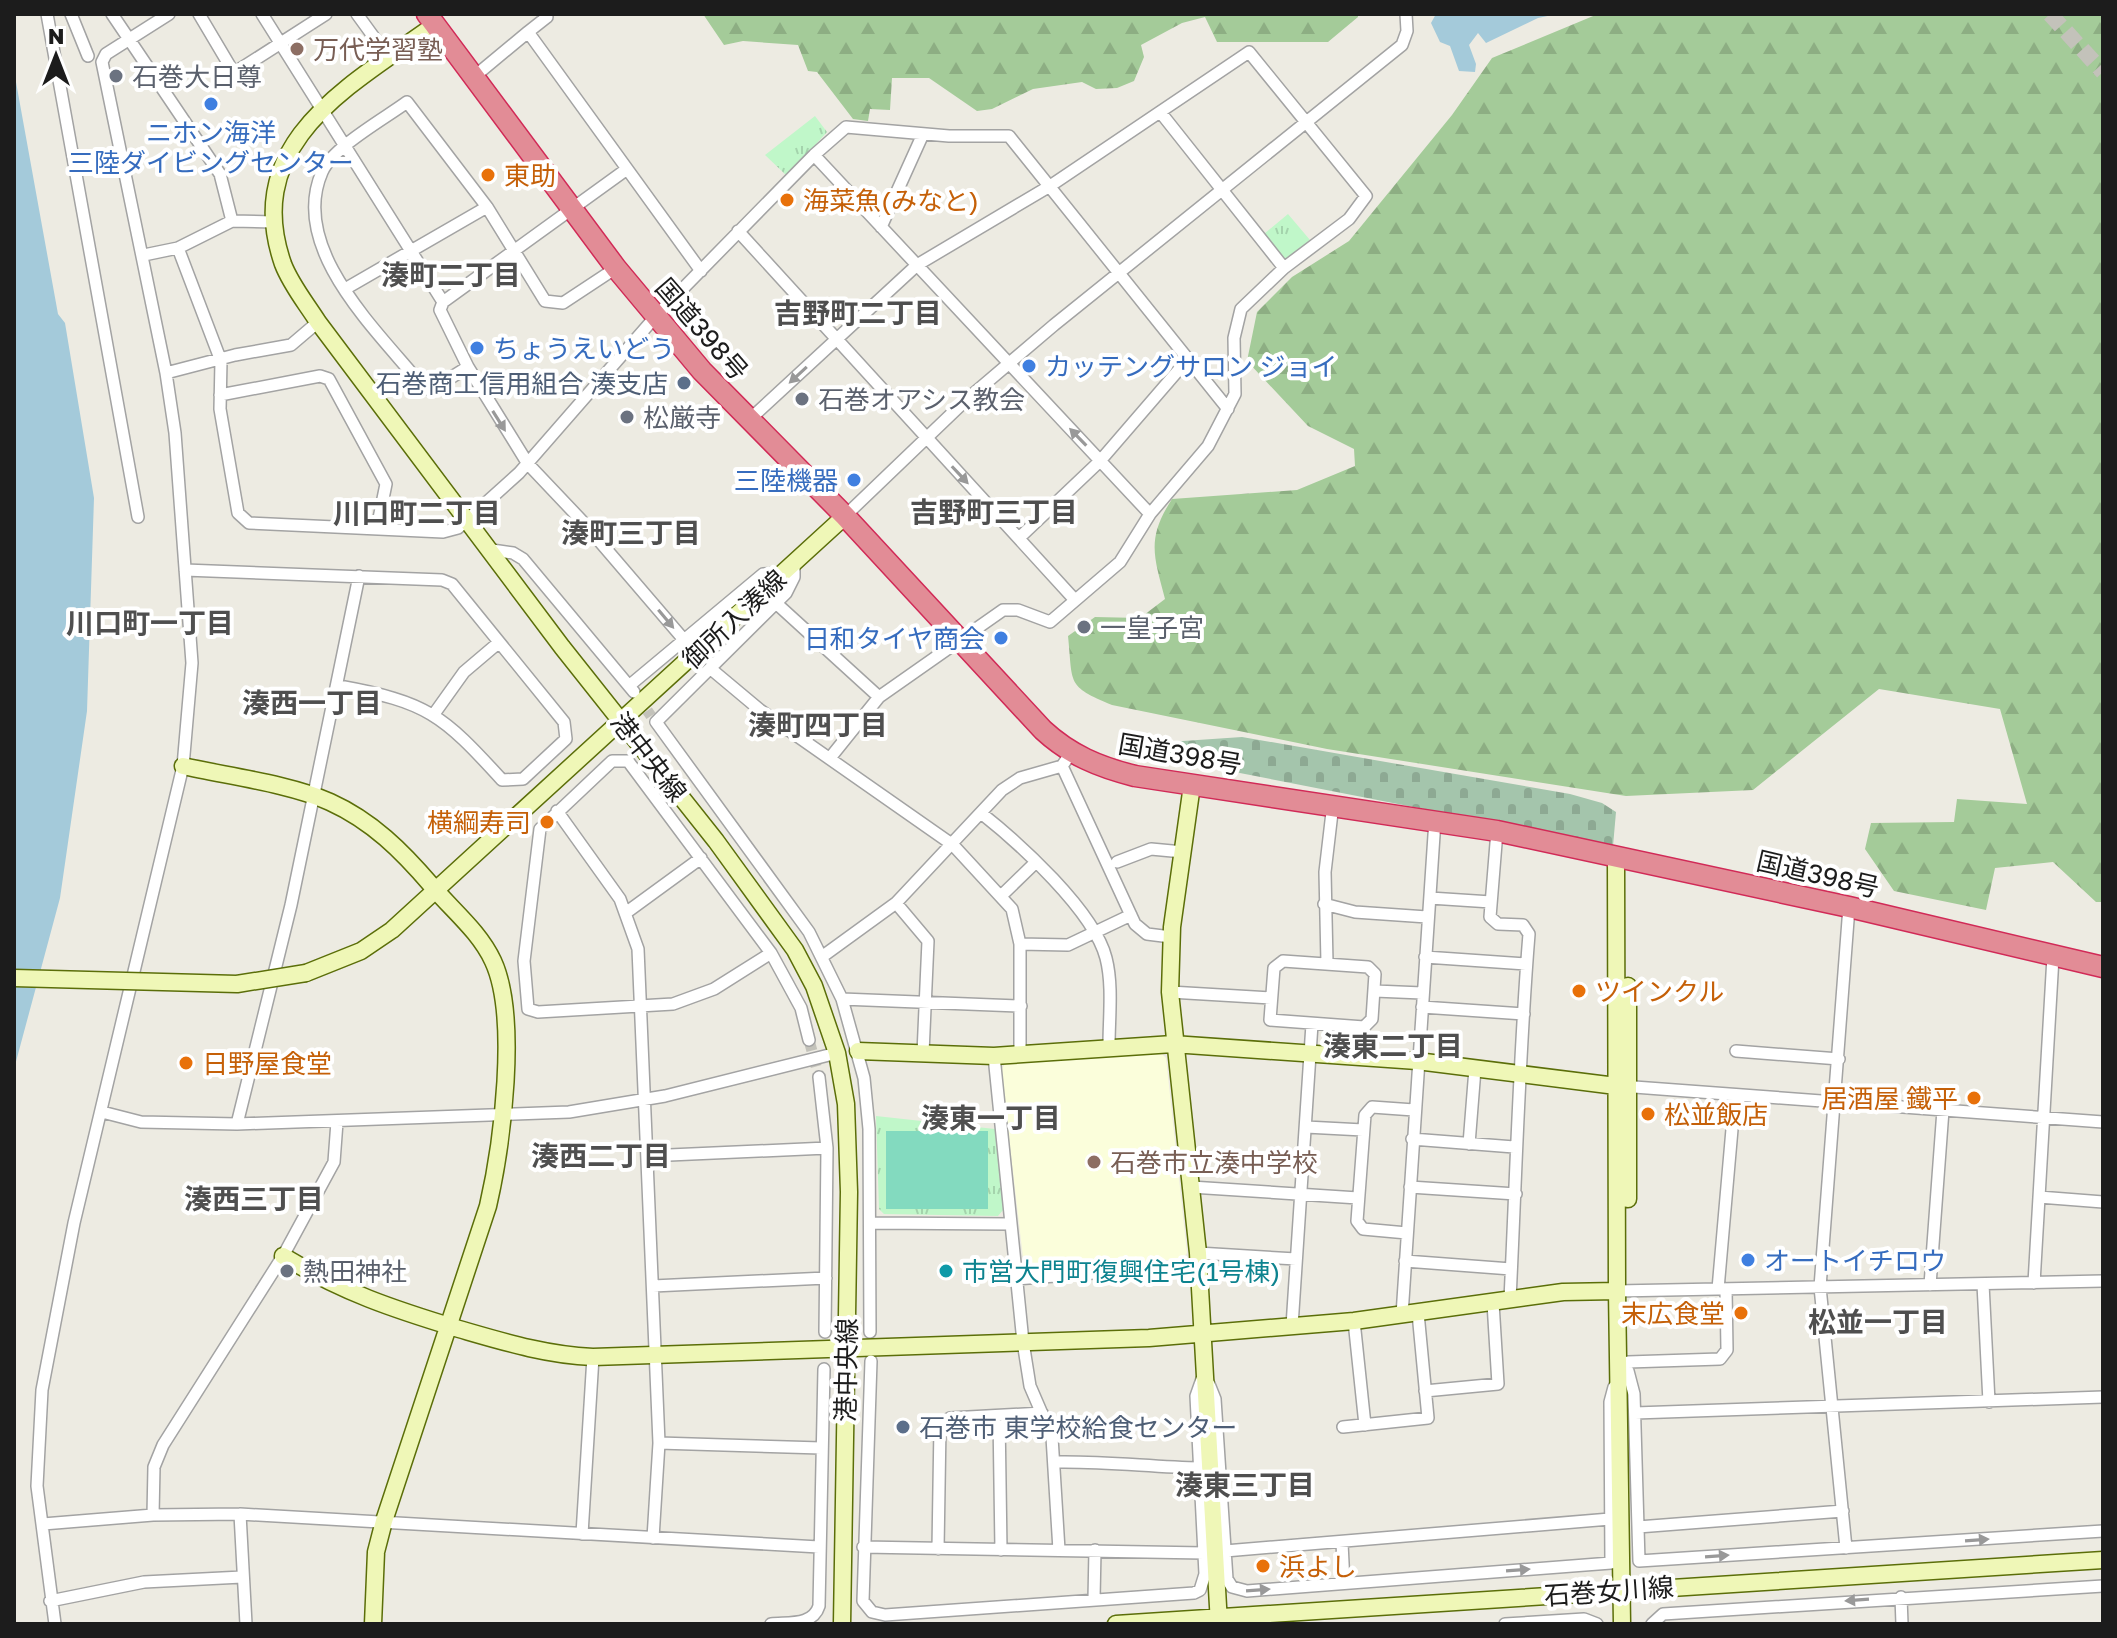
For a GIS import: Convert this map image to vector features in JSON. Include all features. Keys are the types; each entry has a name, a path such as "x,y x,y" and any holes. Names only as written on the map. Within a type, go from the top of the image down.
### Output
{"highway":[{"name":"国道398号","path":"436,17 475,76 616,268 656,316 749,420 845,516 961,641 1066,759 1192,785 1497,831 1849,907 2103,967"}],"street":[{"path":"47,14 138,517"},
{"path":"71,14 88,56"},
{"path":"112,14 220,174 232,221"},
{"path":"55,1624 37,1486 42,1390 74,1223 183,766 192,663 166,373 102,62 106,54 169,14"},
{"path":"199,14 234,73 326,14"},
{"path":"262,14 443,302"},
{"path":"357,14 389,58"},
{"path":"475,76 547,17 544,14"},
{"path":"845,516 1008,364 1402,45 1407,35 1406,14"},
{"name":"港中央線","path":"436,17 389,58 320,108 287,155 280,176 274,222 284,266 318,322 716,841 795,950 814,986 837,1053 846,1104 849,1178 842,1624"},
{"path":"528,32 701,271"},
{"path":"749,420 917,265 1050,186 1249,52 1366,196 1349,219 1284,268 1250,299 1235,322 1236,380 1228,409 1208,446 1150,514 1120,562 1050,622 1018,610 1003,610 879,697 830,758"},
{"path":"468,367 431,390 424,388 325,259 317,217 322,172 345,147 407,102 487,207 545,301 563,303 616,268"},
{"path":"1161,113 1284,268"},
{"path":"178,248 221,361 220,395 238,513 243,520 443,532 458,528 528,464 656,316 814,155 846,127 923,134 1009,136 1228,409"},
{"path":"881,227 923,134"},
{"path":"814,155 1150,514"},
{"path":"627,169 443,302 440,310 468,367 528,464 583,522 685,641"},
{"path":"345,289 487,207"},
{"path":"144,255 178,248 232,221 274,222"},
{"path":"738,231 1074,599"},
{"path":"166,373 291,345 318,322"},
{"path":"1019,538 1100,461 1188,359"},
{"path":"220,395 320,376 329,379 386,484 377,528"},
{"name":"御所入湊線","path":"14,978 237,984 306,973 361,951 392,930 623,723 845,516"},
{"path":"492,550 513,553 523,559 632,688 763,574 789,568 791,587 777,604 711,669 653,719 823,956 842,999 858,1051 869,1129 872,1223 870,1332"},
{"path":"185,570 442,580 452,584 497,644 564,722 566,739 523,779 502,780 461,735 434,714 394,696 339,686"},
{"path":"237,1124 339,686 359,576"},
{"path":"777,604 879,697"},
{"path":"434,714 464,672 497,644"},
{"path":"711,669 760,710 953,845 1001,896 1015,916 1020,944 1020,1054"},
{"path":"823,956 896,903 1002,790 1020,778 1066,759 1131,915 1147,934 1171,937"},
{"path":"771,953 714,989 673,1004 538,1012 528,1009 524,1002 524,961 540,829 612,761 628,761 771,953 801,1008 809,1040"},
{"path":"183,766 314,796 368,820 480,940 500,978 506,1025 497,1166 488,1206 384,1521 376,1552 373,1624"},
{"path":"1192,785 1171,937 1170,992 1173,1044 1198,1259 1219,1621"},
{"path":"1327,963 1324,904 1333,804"},
{"path":"557,811 604,874 627,912 638,949 659,1443 653,1538"},
{"path":"981,813 1027,850 1096,932 1107,967 1109,1045"},
{"path":"1343,1427 1428,1418 1410,1314 1405,1261 1435,820"},
{"path":"1425,1391 1498,1384 1501,1301 1511,1269 1516,1194 1514,1147 1529,934 1523,925 1498,924 1490,917 1497,831"},
{"path":"1117,862 1158,848 1183,852"},
{"path":"627,912 701,858"},
{"path":"1622,860 1622,1291 1625,1368 1622,1624"},
{"path":"1001,896 1036,862"},
{"path":"1430,898 1491,902"},
{"path":"896,903 928,941 923,1053"},
{"path":"1324,904 1355,912 1427,917"},
{"path":"1846,1548 1820,1287 1849,907"},
{"path":"1020,944 1068,945 1131,915"},
{"path":"1425,957 1526,964"},
{"path":"2034,1283 2053,957"},
{"path":"1283,961 1327,963 1368,967 1375,974 1372,1019 1364,1027 1270,1020 1274,968 1283,961"},
{"path":"1375,991 1422,993"},
{"path":"1170,992 1271,998"},
{"path":"842,999 1021,1006"},
{"path":"1422,1007 1524,1014"},
{"path":"1292,1326 1312,1024"},
{"path":"858,1051 994,1056 1109,1045 1173,1044 1417,1061 1622,1086 2103,1122"},
{"path":"1736,1051 1839,1059"},
{"path":"102,1112 141,1122 237,1124 599,1109 837,1053"},
{"path":"994,1056 1023,1342 1030,1386 1052,1437 1056,1462 1059,1550"},
{"path":"1469,1144 1475,1069"},
{"path":"819,1077 827,1148 825,1332"},
{"path":"1625,1368 1720,1359 1727,1350 1722,1289 1735,1095"},
{"path":"1407,1233 1363,1229 1357,1221 1358,1198 1365,1115 1372,1107 1414,1110"},
{"path":"1930,1285 1943,1110"},
{"path":"153,1515 154,1467 163,1445 283,1256 334,1162 337,1122"},
{"path":"1306,1127 1363,1130"},
{"path":"1412,1139 1514,1147"},
{"path":"647,1156 827,1148"},
{"path":"1191,1187 1358,1198"},
{"path":"1410,1187 1516,1194"},
{"path":"2039,1197 2103,1202"},
{"path":"872,1223 1010,1224"},
{"path":"283,1256 365,1300 522,1348 560,1356 593,1357 1201,1334 1354,1321 1563,1292 2103,1281"},
{"path":"1016,1279 1198,1259 1296,1259"},
{"path":"1405,1261 1511,1269"},
{"path":"653,1286 826,1278"},
{"path":"1983,1284 1989,1402"},
{"path":"1354,1321 1365,1425"},
{"path":"582,1534 593,1357"},
{"path":"871,1361 863,1601 866,1608 878,1614 1194,1593 1203,1586 1196,1396 1204,1372"},
{"path":"1625,1368 1635,1413 1639,1561 2103,1531"},
{"path":"1204,1372 1215,1399 1227,1579 1238,1590 1611,1563 1610,1402 1625,1368"},
{"path":"771,1624 803,1621 817,1612 824,1369"},
{"path":"1635,1413 2103,1397"},
{"path":"938,1549 940,1426 950,1418 1042,1413"},
{"path":"999,1416 1001,1550"},
{"path":"659,1443 821,1448"},
{"path":"1056,1462 1120,1461 1141,1467 1200,1468"},
{"path":"1638,1527 1843,1511"},
{"path":"43,1524 153,1515 240,1514 819,1547"},
{"path":"240,1514 246,1624"},
{"path":"1225,1551 1610,1519"},
{"path":"1342,1543 1344,1583"},
{"path":"863,1547 1204,1553"},
{"path":"1094,1599 1095,1550"},
{"name":"石巻女川線","path":"1116,1624 1219,1621 1624,1590 2103,1560"},
{"path":"50,1601 144,1582 242,1577"},
{"path":"1652,1624 1663,1614 2103,1586"},
{"path":"1624,1590 1631,1624"},
{"path":"1901,1597 1902,1624"},
{"path":"1505,1624 1584,1619 1597,1624"}],"shaded area":[{"name":"石巻市立湊中学校","path":"1161,1053 1166,1058 1187,1253 1182,1259 1029,1271 1024,1266 1001,1070 1005,1064"}],"green space":[{"path":"703,14 1358,14 1358,17 1328,42 1217,42 1205,17 1182,23 1141,45 1144,57 1134,81 1117,88 1096,89 1082,82 1033,89 992,109 977,111 929,78 892,78 890,110 870,109 868,121 853,119 817,72 808,71 798,45 743,41 724,45"},
{"path":"1598,14 2103,14 2103,902 2096,902 2053,862 1995,868 1986,910 1894,891 1865,849 1871,823 1954,822 1957,799 2027,804 2000,709 1879,689 1753,790 1626,796 1327,749 1112,705 1086,693 1075,681 1068,636 1095,617 1140,618 1165,599 1156,559 1155,537 1172,499 1297,490 1355,466 1354,449 1308,426 1247,361 1257,312 1292,277 1349,241 1452,115 1492,58"},
{"path":"815,116 827,132 787,176 765,155"},
{"path":"1288,214 1310,240 1286,260 1264,234"},
{"path":"1242,737 1570,794 1602,803 1616,812 1613,846 1168,759 1168,742"},
{"path":"876,1116 995,1129 1003,1210 998,1216 884,1214 879,1209"},
{"path":"886,1131 988,1131 988,1209 886,1209"}],"water":[{"path":"1436,14 1557,14 1538,18 1486,43 1478,33 1469,45 1476,64 1475,72 1459,71 1450,46 1440,42 1431,23"},
{"path":"14,71 58,314 65,323 94,498 87,711 60,898 14,1069"}],"tunnel":[{"path":"2050,14 2103,72"},
{"path":"638,697 651,716"},
{"path":"809,1040 819,1077"}],"place":[{"name":"万代学習塾","path":"297,49"},
{"name":"石巻大日尊","path":"116,76"},
{"name":"ニホン海洋 三陸ダイビングセンター","path":"211,104"},
{"name":"東助","path":"488,175"},
{"name":"海菜魚(みなと)","path":"787,200"},
{"name":"ちょうえいどう","path":"477,348"},
{"name":"カッテングサロン ジョイ","path":"1029,366"},
{"name":"石巻商工信用組合 湊支店","path":"684,383"},
{"name":"石巻オアシス教会","path":"802,399"},
{"name":"松厳寺","path":"627,417"},
{"name":"三陸機器","path":"854,480"},
{"name":"一皇子宮","path":"1084,627"},
{"name":"日和タイヤ商会","path":"1001,638"},
{"name":"横綱寿司","path":"547,822"},
{"name":"ツインクル","path":"1579,991"},
{"name":"日野屋食堂","path":"186,1063"},
{"name":"居酒屋 鐵平","path":"1974,1098"},
{"name":"松並飯店","path":"1648,1114"},
{"name":"石巻市立湊中学校","path":"1094,1162"},
{"name":"オートイチロウ","path":"1748,1260"},
{"name":"熱田神社","path":"287,1271"},
{"name":"市営大門町復興住宅(1号棟)","path":"946,1271"},
{"name":"末広食堂","path":"1741,1313"},
{"name":"石巻市 東学校給食センター","path":"903,1427"},
{"name":"浜よし","path":"1263,1566"}],"district":[{"name":"湊町二丁目","path":"451,274"},
{"name":"吉野町二丁目","path":"858,312"},
{"name":"吉野町三丁目","path":"994,511"},
{"name":"川口町二丁目","path":"417,512"},
{"name":"湊町三丁目","path":"631,532"},
{"name":"川口町一丁目","path":"150,622"},
{"name":"湊西一丁目","path":"312,702"},
{"name":"湊町四丁目","path":"818,724"},
{"name":"湊東二丁目","path":"1393,1045"},
{"name":"湊東一丁目","path":"991,1117"},
{"name":"湊西二丁目","path":"601,1155"},
{"name":"湊西三丁目","path":"254,1198"},
{"name":"松並一丁目","path":"1878,1321"},
{"name":"湊東三丁目","path":"1245,1484"}]}
